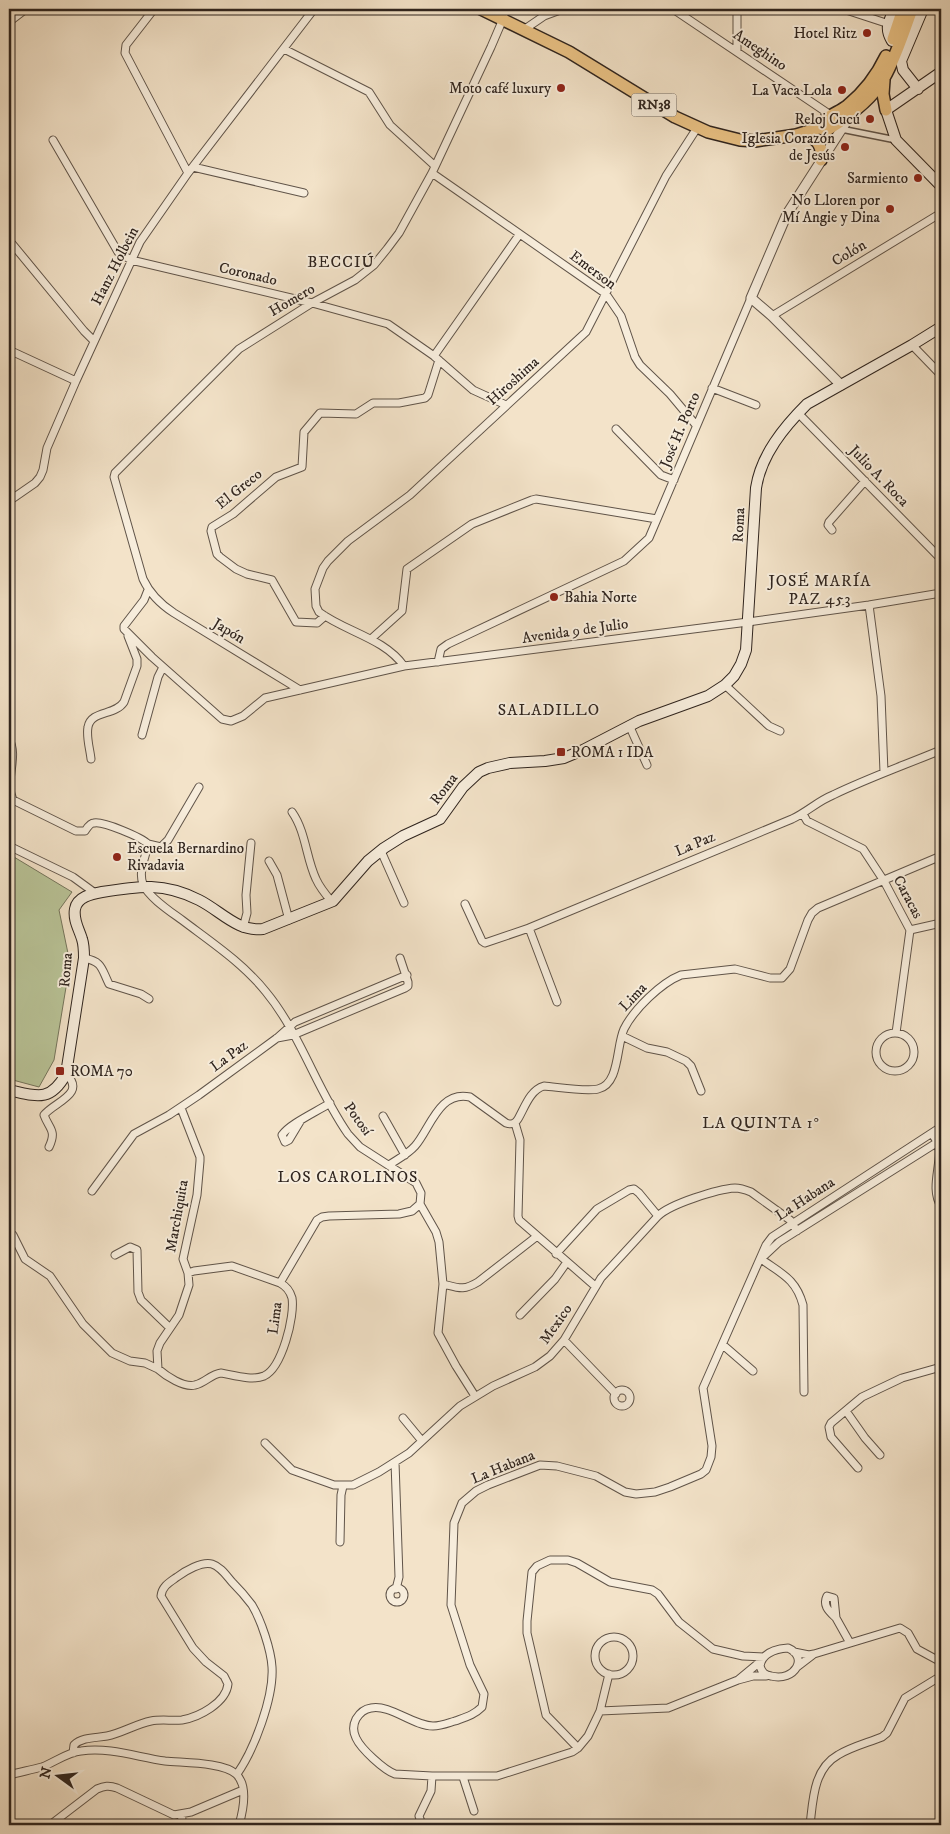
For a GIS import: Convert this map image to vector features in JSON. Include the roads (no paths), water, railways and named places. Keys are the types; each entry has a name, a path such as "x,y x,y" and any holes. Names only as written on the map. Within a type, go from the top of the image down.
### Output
{"main road":[{"name":"RN38","path":"481,9 504,14 524,29 568,52 697,128 740,140 769,140 816,129 827,130 852,113 885,77 912,9"},
{"path":"894,9 889,24 888,34 891,45 885,68 883,94 886,110 896,140 941,186"},
{"name":"RN38","path":"816,129 821,122 847,106 879,70 891,45 903,9"},
{"path":"918,89 903,70 901,61 922,9"},
{"path":"886,110 941,72"},
{"path":"862,104 875,98 886,110"},
{"path":"796,135 809,136 816,139 824,156"},
{"name":"Roma","path":"66,1074 84,958 82,939 76,922 75,907 79,900 96,893 143,886 166,888 199,900 243,928 251,930 263,929 332,902 368,861 403,836 440,818 463,787 479,772 510,763 564,758 629,725 708,696 725,685 734,676 746,650 756,488 759,472 769,451 807,404 902,351 916,349 924,338 941,327"},
{"path":"9,1090 39,1096 47,1095 56,1089 66,1074"}],"street":[{"path":"9,22 26,9"},
{"path":"154,9 126,45 125,53 188,173"},
{"name":"Hanz Holbein","path":"9,502 35,483 40,477 47,448 94,341 144,236 188,173 314,9"},
{"path":"524,29 544,16 563,9"},
{"name":"Ameghino","path":"672,9 832,116"},
{"path":"737,9 737,51"},
{"path":"843,9 889,24"},
{"name":"Homero","path":"148,590 143,579 114,477 115,474 239,349 355,280 374,265 399,233 432,173 504,14"},
{"path":"284,49 369,92 390,125 435,166"},
{"name":"José H. Porto","path":"438,662 441,649 448,644 624,561 649,538 787,214 852,113"},
{"name":"Hiroshima","path":"325,616 319,612 316,606 315,589 323,568 328,561 353,537 410,495 586,332 666,176 697,128"},
{"path":"816,129 822,131 826,139 824,156"},
{"path":"841,129 896,140"},
{"name":"Coronado","path":"54,140 118,252 132,260 388,324 436,358 473,390 506,405"},
{"path":"193,167 304,193"},
{"name":"Emerson","path":"432,173 606,294 621,316 640,365 670,394 696,424"},
{"name":"Colón","path":"772,316 941,213"},
{"name":"El Greco","path":"325,616 317,623 296,622 272,580 242,572 217,554 211,531 212,527 233,514 276,477 302,467 304,432 320,413 356,414 373,403 399,403 425,398 428,395 436,358 519,235"},
{"path":"9,240 94,341"},
{"path":"751,298 772,316 841,385"},
{"path":"916,349 941,375"},
{"path":"9,350 76,381"},
{"path":"712,388 756,405"},
{"name":"Julio A. Roca","path":"798,413 941,559"},
{"path":"616,429 661,474 674,480"},
{"path":"832,530 828,525 829,522 865,481"},
{"path":"370,639 402,611 407,570 472,524 536,499 657,519"},
{"path":"91,759 89,723 96,716 117,710 124,702 137,659 124,626 144,600 148,590"},
{"name":"Japón","path":"148,590 157,601 174,613 300,690"},
{"name":"Avenida 9 de Julio","path":"163,667 222,719 231,721 238,719 265,698 404,666 869,606 941,593"},
{"path":"869,606 881,696 884,772"},
{"path":"325,616 370,639 400,659 404,666"},
{"path":"127,633 163,667 158,677 142,735"},
{"path":"725,685 769,726 780,730"},
{"path":"629,725 647,765"},
{"path":"9,739 13,747 10,791 13,800 76,831 85,830 90,825 96,823 134,835 148,844 161,847 168,840 199,787"},
{"name":"La Paz","path":"466,904 482,941 485,943 529,928 802,814 831,795 941,750"},
{"path":"292,812 298,821 316,879 332,902"},
{"name":"Caracas","path":"802,814 807,821 863,849 884,881 910,930 896,1033"},
{"path":"243,928 246,913 251,843"},
{"path":"143,886 141,869 148,844"},
{"path":"9,846 73,877 96,893"},
{"path":"381,851 404,902"},
{"name":"Lima","path":"516,1123 532,1094 538,1088 544,1086 598,1089 607,1083 616,1066 622,1036 628,1023 646,1000 676,977 735,969 776,979 782,978 790,970 804,929 812,913 818,908 941,856"},
{"path":"268,861 277,875 289,920"},
{"name":"Potosí","path":"143,886 161,904 253,977 271,998 345,1129 356,1142 416,1183 422,1193 420,1204 436,1232 439,1242 444,1284 438,1332 475,1396"},
{"path":"910,930 941,923"},
{"path":"529,928 557,1002"},
{"path":"84,958 96,960 99,963 109,984 141,994 150,999"},
{"path":"277,1038 293,1035 406,988 408,982 407,975 400,958"},
{"name":"La Paz","path":"92,1191 134,1134 181,1108 277,1038 295,1022 407,975"},
{"path":"896,1033 907,1037 914,1048 912,1061 896,1071 890,1070 880,1063 876,1052 877,1046 884,1036 896,1033"},
{"path":"622,1036 647,1048 667,1052 686,1060 691,1066 701,1091"},
{"path":"49,1147 53,1139 52,1129 44,1115 72,1092 72,1080 66,1074"},
{"path":"389,1165 416,1145 438,1111 447,1102 459,1097 470,1097 506,1123 516,1123 520,1140 518,1216 522,1224 536,1237 595,1286"},
{"path":"302,1120 330,1103"},
{"name":"Marchiquita","path":"170,1328 181,1310 189,1286 188,1273 182,1259 197,1195 200,1157 181,1108"},
{"path":"383,1116 405,1155"},
{"name":"La Habana","path":"578,1748 558,1758 502,1775 463,1777 395,1774 390,1772 360,1744 354,1729 358,1716 371,1708 388,1711 418,1723 434,1726 471,1716 482,1707 484,1694 470,1665 451,1605 454,1523 462,1503 476,1491 540,1465 557,1466 596,1476 626,1492 636,1494 655,1492 701,1474 709,1464 712,1446 703,1388 724,1345 766,1245 772,1237 792,1223 941,1127"},
{"path":"932,1134 939,1141 936,1190 941,1206"},
{"path":"804,1392 803,1305 800,1294 793,1282 761,1259 779,1242 939,1141"},
{"path":"556,1254 596,1209 634,1188 658,1216"},
{"name":"Mexico","path":"343,1486 353,1485 396,1462 409,1453 452,1412 475,1396 540,1364 550,1356 564,1340 595,1286 664,1210 736,1188 751,1192 792,1223 796,1231"},
{"name":"Lima","path":"158,1369 190,1385 196,1385 215,1374 256,1378 268,1374 283,1351 292,1312 290,1293 280,1283 313,1224 322,1217 399,1214 412,1211 420,1204"},
{"path":"13,1235 25,1258 50,1276 82,1324 112,1353 130,1361 145,1363 158,1369 157,1351 170,1328 141,1300 138,1292 137,1250 130,1247 115,1255"},
{"path":"444,1284 468,1288 536,1237"},
{"path":"520,1315 555,1279 567,1262"},
{"path":"188,1273 232,1266 280,1283"},
{"path":"564,1340 616,1394"},
{"path":"724,1345 753,1371"},
{"path":"858,1468 832,1437 828,1427 831,1423 862,1396 896,1380 941,1368"},
{"path":"846,1411 880,1455"},
{"path":"403,1418 422,1441"},
{"path":"265,1444 292,1470 327,1483 343,1486 341,1495 340,1542"},
{"path":"396,1462 399,1577 396,1588"},
{"path":"609,1674 600,1711 588,1736 578,1748 546,1715 530,1647 527,1621 531,1577 534,1568 550,1560 574,1561 610,1582 652,1590 658,1594 679,1622 713,1649 762,1659"},
{"path":"73,1753 74,1745 78,1741 113,1735 148,1721 180,1720 194,1717 216,1703 225,1694 228,1684 224,1676 206,1662 193,1648 161,1596 163,1587 182,1573 211,1564 222,1570 251,1604 257,1614 269,1649 272,1666 271,1688 261,1722 245,1762 236,1774"},
{"path":"836,1618 850,1644"},
{"path":"793,1652 814,1654 900,1628 908,1633 917,1649 941,1662"},
{"path":"619,1637 632,1649 633,1661 626,1671 621,1674 609,1674 603,1672 596,1661 597,1648 606,1639 619,1637"},
{"path":"738,1680 771,1651 782,1648 788,1648 793,1652 797,1658 798,1667"},
{"path":"600,1711 664,1709 753,1676 786,1678 814,1654"},
{"path":"743,1656 751,1664 750,1671"},
{"path":"762,1659 760,1670 768,1676"},
{"path":"810,1825 815,1786 826,1766 837,1755 882,1737 887,1733 905,1698 941,1676"},
{"path":"9,1775 43,1766 73,1753 93,1750 119,1752 163,1761 219,1767 228,1769 236,1774 243,1790 244,1806 239,1825"},
{"path":"410,1825 421,1824 419,1816 431,1791 432,1776"},
{"path":"463,1777 474,1811"},
{"path":"50,1825 97,1789 104,1786 117,1788 169,1814 181,1814 243,1790"},
{"path":"181,1814 183,1825"}],"place":[{"name":"Hotel Ritz","path":"867,33"},
{"name":"Moto café luxury","path":"561,88"},
{"name":"La Vaca Lola","path":"842,90"},
{"name":"Reloj Cucú","path":"870,119"},
{"name":"Iglesia Corazón de Jesús","path":"845,147"},
{"name":"Sarmiento","path":"918,178"},
{"name":"No Lloren por Mí Angie y Dina","path":"890,209"},
{"name":"Bahia Norte","path":"554,597"},
{"name":"ROMA 1 IDA","path":"561,752"},
{"name":"Escuela Bernardino Rivadavia","path":"117,857"},
{"name":"ROMA 70","path":"60,1071"}],"district":[{"name":"BECCIÚ","path":"341,262"},
{"name":"JOSÉ MARÍA PAZ 453","path":"820,590"},
{"name":"SALADILLO","path":"549,710"},
{"name":"LA QUINTA 1°","path":"761,1123"},
{"name":"LOS CAROLINOS","path":"348,1177"}]}
